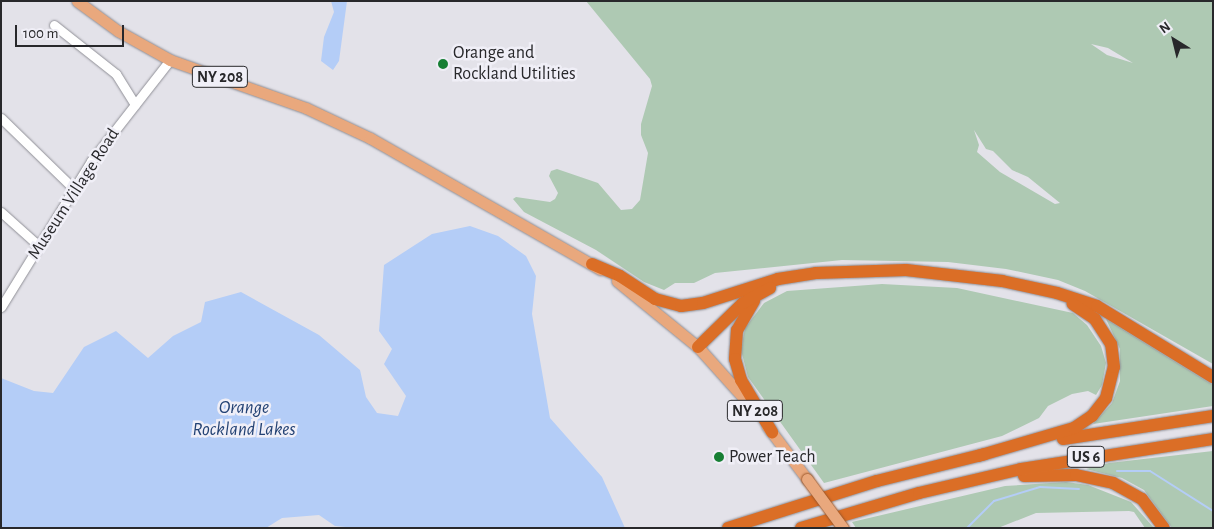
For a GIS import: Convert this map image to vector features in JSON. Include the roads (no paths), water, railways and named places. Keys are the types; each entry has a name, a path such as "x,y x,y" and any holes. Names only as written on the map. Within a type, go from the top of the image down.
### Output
{"highway":[{"path":"592,264 620,276 654,299 675,305 703,302 816,273 878,270 942,272 1023,285 1071,297 1111,313 1213,377"},
{"path":"698,347 743,303 766,286 835,276 925,276 984,283 1040,294 1072,303 1090,314 1108,337 1114,359 1112,384 1097,411 1068,431 1023,440 978,456"},
{"path":"766,286 746,311 737,330 735,351 741,380 772,432"},
{"name":"US 6","path":"728,528 877,481 978,456 1090,434 1213,416"},
{"name":"US 6","path":"801,528 960,483 1071,459 1213,439"},
{"path":"960,483 1047,474 1094,478 1136,494 1152,509 1164,528"}],"main road":[{"name":"NY 208","path":"77,1 118,31 170,60 306,108 370,138 592,264 631,291 698,347 734,385 772,432 843,528"}],"street":[{"path":"54,25 116,74 135,105"},
{"name":"Museum Village Road","path":"1,307 108,138 170,60"},
{"path":"1,118 74,189"},
{"path":"1,212 39,246"}],"water":[{"path":"331,1 347,1 339,61 333,70 321,61 324,37 334,12"},
{"name":"Orange Rockland Lakes","path":"470,226 498,236 526,256 536,276 532,314 550,418 602,477 625,528 356,528 335,526 319,515 282,518 266,528 1,528 1,378 34,391 53,393 84,347 116,331 148,358 173,336 201,322 205,302 241,292 319,335 360,370 366,397 377,413 398,416 406,396 384,364 392,349 379,331 384,265 432,234"}],"waterway":[{"path":"1117,471 1150,471 1213,511"},
{"path":"967,528 994,501 1040,487 1079,489"}],"place":[{"name":"Orange and Rockland Utilities","path":"443,64"},
{"name":"Power Teach","path":"719,457"}]}
